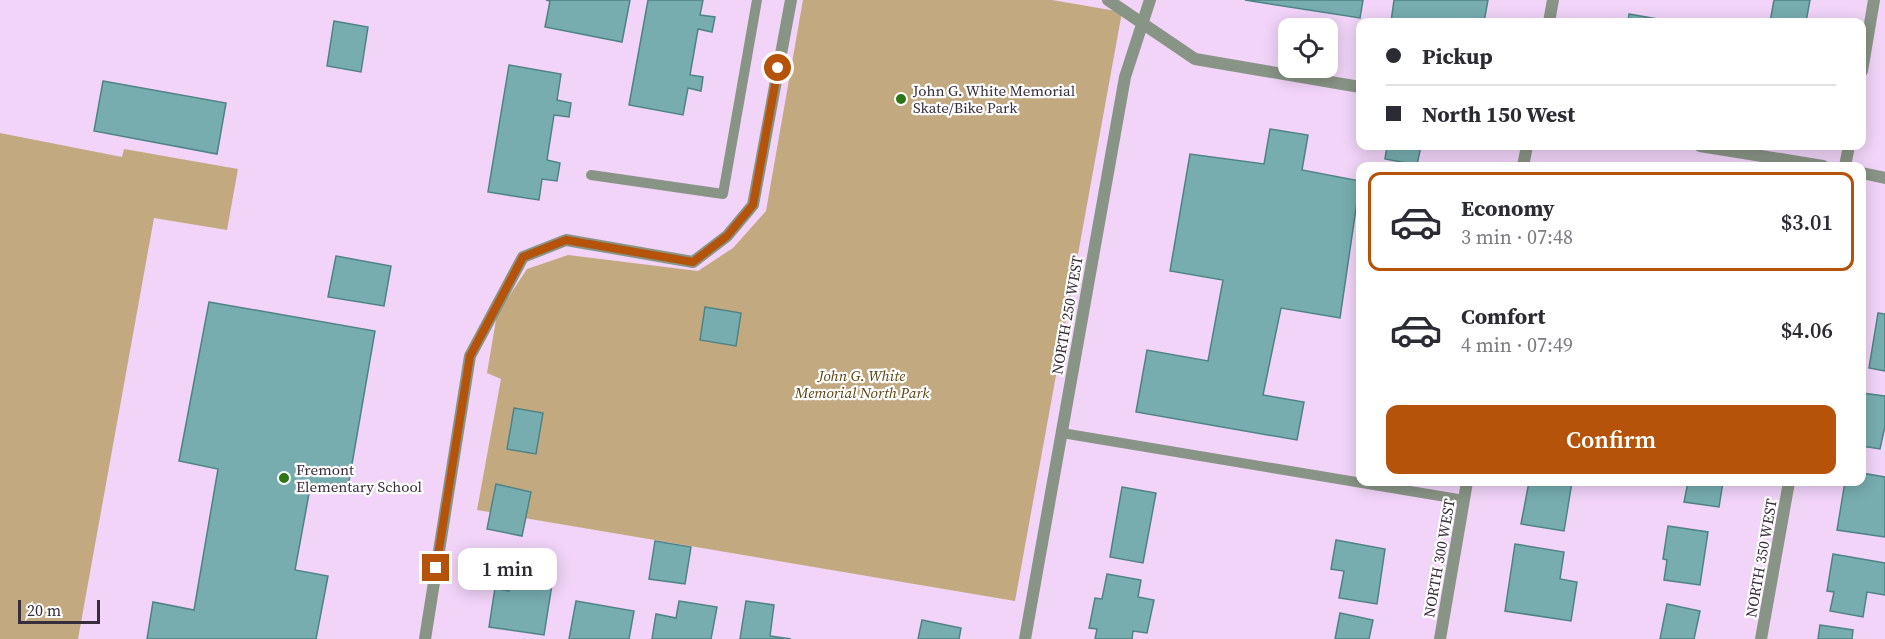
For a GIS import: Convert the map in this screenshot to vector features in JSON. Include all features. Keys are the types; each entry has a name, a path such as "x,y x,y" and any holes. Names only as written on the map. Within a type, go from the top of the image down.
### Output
{"street":[{"path":"425,639 470,356 523,257 566,240 693,262 727,236 753,205 791,0"},
{"path":"1108,0 1195,59 1356,86"},
{"name":"NORTH 250 WEST","path":"1025,639 1125,77 1141,21 1150,0"},
{"path":"1550,18 1553,0"},
{"path":"1866,47 1874,0"},
{"path":"1725,150 1798,162"},
{"path":"1866,174 1885,178"},
{"name":"NORTH 300 WEST","path":"1440,639 1466,486"},
{"name":"NORTH 350 WEST","path":"1761,639 1788,486"}],"lane":[{"path":"591,175 723,194 757,0"},
{"path":"1062,433 1356,481"},
{"path":"1388,486 1464,500"}],"green space":[{"name":"John G. White Memorial North Park","path":"803,0 1052,0 1122,12 1015,601 477,510 501,379 487,373 497,314 527,269 568,255 698,271 733,248 766,211"},
{"path":"0,133 122,157 124,149 238,169 227,230 154,218 78,639 0,639"}],"building":[{"path":"546,0 630,0 622,42 545,27 550,1"},
{"path":"648,0 703,0 700,15 715,17 712,32 698,29 690,75 703,77 701,91 688,88 683,115 629,105"},
{"path":"1245,0 1363,0 1360,18"},
{"path":"1394,0 1488,0 1485,18 1392,18"},
{"path":"1774,0 1810,0 1807,18 1771,18"},
{"path":"1629,14 1652,18 1628,18"},
{"path":"334,21 368,27 361,72 327,66"},
{"path":"509,65 561,74 557,100 571,103 569,117 554,115 547,160 560,163 557,181 542,179 539,200 488,192"},
{"path":"103,81 226,103 217,154 94,131"},
{"path":"1270,129 1308,135 1302,170 1356,180 1356,208 1340,318 1281,308 1263,395 1304,402 1297,440 1136,412 1147,350 1208,361 1223,280 1170,271 1190,154 1264,164"},
{"path":"1386,150 1420,150 1418,162 1385,159"},
{"path":"336,256 391,266 384,306 328,297"},
{"name":"Fremont Elementary School","path":"209,302 375,331 347,493 310,488 295,570 328,576 316,639 147,639 153,602 194,610 218,469 179,461"},
{"path":"705,307 741,313 736,346 700,340"},
{"path":"1878,313 1885,314 1885,371 1869,368"},
{"path":"1866,394 1885,396 1885,426 1880,449 1866,447"},
{"path":"514,408 543,413 536,454 507,449"},
{"path":"1866,474 1885,477 1885,537 1837,530 1844,486 1866,486"},
{"path":"496,484 531,492 522,536 487,529"},
{"path":"1528,486 1571,486 1564,531 1521,524"},
{"path":"1687,486 1722,486 1719,507 1684,502"},
{"path":"1122,487 1156,493 1143,563 1110,557"},
{"path":"1668,526 1708,532 1700,585 1664,580 1667,560 1663,559"},
{"path":"1336,540 1385,549 1377,604 1339,598 1344,571 1331,569"},
{"path":"655,541 691,547 685,584 649,579"},
{"path":"1515,544 1564,552 1560,579 1577,582 1571,621 1505,611"},
{"path":"1833,554 1885,563 1885,595 1867,592 1863,617 1830,611 1834,592 1827,591"},
{"path":"512,571 553,578 544,635 489,627 495,588 509,591"},
{"path":"1107,574 1141,580 1138,597 1154,600 1147,633 1133,631 1132,639 1095,639 1097,629 1089,628 1095,598 1102,599"},
{"path":"576,601 634,611 629,639 569,639"},
{"path":"679,601 717,607 711,639 652,639 656,614 676,618"},
{"path":"746,601 774,605 770,636 791,639 740,639"},
{"path":"1667,604 1700,611 1694,639 1660,639"},
{"path":"1340,613 1373,620 1369,639 1335,639"},
{"path":"922,620 961,628 959,639 918,639"},
{"path":"1820,625 1853,630 1852,639 1818,639"}],"place":[{"name":"John G. White Memorial Skate/Bike Park","path":"901,99"},
{"name":"Fremont Elementary School","path":"284,478"}],"route":[{"path":"436,568 470,356 523,257 566,240 693,262 727,236 753,205 778,68"}]}
